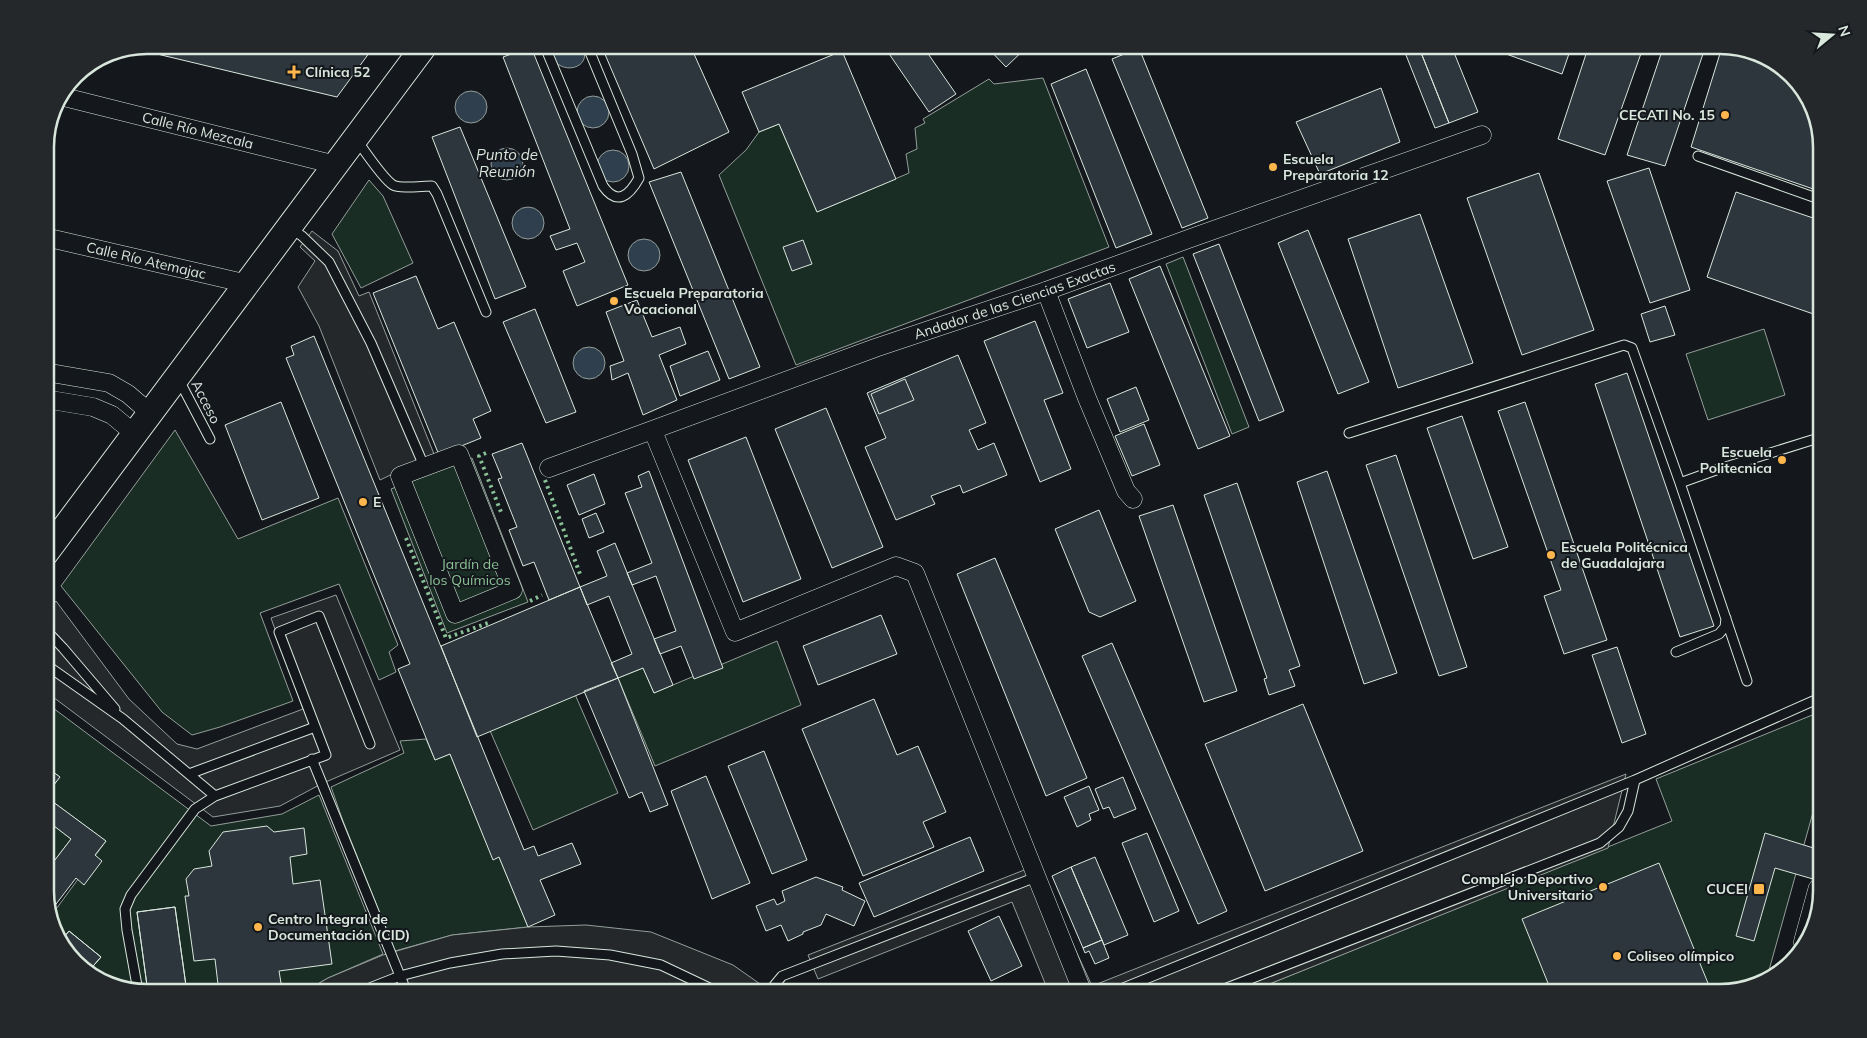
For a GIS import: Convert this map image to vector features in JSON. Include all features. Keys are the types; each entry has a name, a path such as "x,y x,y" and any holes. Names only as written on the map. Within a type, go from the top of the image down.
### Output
{"main road":[{"path":"54,534 178,378 419,54"}],"street":[{"name":"Calle Río Mezcala","path":"67,98 336,165"},
{"name":"Andador de las Ciencias Exactas","path":"549,468 875,348 1046,291 1482,135"},
{"name":"Calle Río Atemajac","path":"54,239 248,284"},
{"path":"1046,291 1087,398 1126,491 1133,499"},
{"path":"54,374 109,383 128,394 150,413"},
{"path":"54,400 93,407 112,415 134,434"},
{"path":"653,430 735,632 896,566 915,573 1079,984"},
{"path":"459,454 512,590 455,614 400,476 424,466 459,454"}],"lane":[{"path":"548,54 603,186 608,194 618,198 627,195 638,178 632,154 591,54"},
{"path":"356,139 370,160 393,185 402,187 432,186 486,312"},
{"path":"1698,156 1813,197"},
{"path":"290,228 302,236 329,262 371,343 424,466"},
{"path":"1349,432 1624,345 1632,348 1747,681"},
{"name":"Acceso","path":"178,378 210,439"},
{"path":"1680,483 1813,440"},
{"path":"137,983 125,909 131,895 195,809 215,796 326,755 279,632 319,616 370,744"},
{"path":"1676,652 1719,634 1724,627 1726,618"},
{"path":"54,638 123,718"},
{"path":"54,670 123,718 215,796"},
{"path":"1133,984 1635,780 1813,701"},
{"path":"190,774 315,727"},
{"path":"312,759 403,984"},
{"path":"1237,984 1600,843 1619,827 1628,811 1635,780"},
{"path":"775,984 782,976 1036,877"},
{"path":"380,984 400,976 450,963 502,954 556,951 610,956 661,965 701,984"}],"green space":[{"path":"1043,78 1109,247 796,365 719,175 746,150 759,132 779,124 817,212 909,173 906,154 917,149 915,128 925,123 923,119 989,79 994,84"},
{"path":"369,180 383,196 413,263 361,288 332,234"},
{"path":"1183,257 1249,427 1232,434 1166,264"},
{"path":"1764,329 1785,395 1708,420 1686,354"},
{"path":"175,430 238,539 338,498 398,645 389,652 396,672 379,680 339,584 260,613 293,701 192,735 162,712 61,586"},
{"name":"Jardín de los Químicos","path":"472,458 528,602 447,633 391,489"},
{"path":"777,641 801,705 655,766 618,678 643,668 654,693"},
{"path":"574,692 618,793 533,830 488,726"},
{"path":"54,709 211,826 282,814 319,795 383,954 318,984 141,984 117,979 95,969 69,943 63,932 56,909 106,841 54,803 54,785 60,777 54,773"},
{"name":"Complejo Deportivo Universitario","path":"1813,715 1813,812 1769,971 1750,979 1726,984 1269,984 1672,821 1656,779"},
{"path":"426,739 435,760 450,754 493,859 499,857 528,927 452,935 395,951 331,787 404,753 400,741"},
{"path":"54,826 71,839 54,861"}],"shaded area":[{"path":"312,231 338,251 359,296 369,292 434,454 380,480 319,326 298,287 315,261 300,247"},
{"path":"336,595 400,750 321,784 280,806 213,817 54,698 54,603 56,601 129,699 177,744 197,749 303,709 271,618"},
{"path":"1626,774 1608,848 1269,984 1097,984"},
{"path":"1037,865 1091,984 1045,984 1012,902 818,979 808,955"},
{"path":"586,925 651,932 733,965 760,984 318,984 383,955 452,935 528,927"}],"water":[{"path":"553,55 585,55 582,63 576,67 569,68 561,66 556,62"},
{"name":"Punto de Reunión","path":"471,91 477,92 482,96 486,101 486,113 482,118 477,122 471,123 465,122 460,118 456,113 455,107 456,101 460,96 465,92"},
{"path":"593,96 599,97 604,101 608,106 608,118 604,123 599,127 593,128 587,127 582,123 578,118 577,112 578,106 582,101 587,97"},
{"name":"Punto de Reunión","path":"507,148 513,149 518,153 522,158 522,170 518,175 513,179 507,180 501,179 496,175 492,170 491,164 492,158 496,153 501,149"},
{"path":"613,150 619,151 624,155 628,160 628,172 624,177 619,181 613,182 607,181 602,177 598,172 597,166 598,160 602,155 607,151"},
{"name":"Punto de Reunión","path":"528,207 534,208 539,212 543,217 543,229 539,234 534,238 528,239 522,238 517,234 513,229 512,223 513,217 517,212 522,208"},
{"path":"644,239 650,240 655,244 659,249 659,261 655,266 650,270 644,271 638,270 633,266 629,261 628,255 629,249 633,244 638,240"},
{"path":"589,347 595,348 600,352 604,357 604,369 600,374 595,378 589,379 583,378 578,374 574,369 573,363 574,357 578,352 583,348"}],"building":[{"name":"Clínica 52","path":"157,54 368,54 337,97"},
{"path":"511,54 534,54 628,285 577,306 563,271 585,262 577,243 556,250 550,236 570,229 503,57"},
{"path":"605,54 694,54 729,132 654,169"},
{"path":"835,54 843,54 896,179 817,212 779,124 759,132 742,92"},
{"path":"889,54 928,54 956,94 929,112"},
{"path":"994,54 1020,54 1006,67"},
{"path":"1124,54 1141,54 1208,218 1182,228 1112,59"},
{"path":"1406,54 1422,54 1449,123 1435,128"},
{"path":"1422,54 1455,54 1478,112 1449,123"},
{"path":"1506,54 1569,54 1562,74"},
{"path":"1586,54 1641,54 1605,155 1558,139"},
{"path":"1661,54 1703,54 1665,166 1627,155"},
{"name":"CECATI No. 15","path":"1720,54 1750,59 1772,69 1782,77 1798,95 1804,106 1813,141 1813,189 1691,147"},
{"path":"1086,69 1152,234 1116,248 1051,84"},
{"path":"1381,88 1400,142 1320,174 1296,122"},
{"path":"460,127 526,287 495,299 432,137"},
{"path":"1649,168 1690,290 1650,303 1607,181"},
{"path":"681,172 760,367 729,379 649,182"},
{"path":"1539,173 1594,330 1522,355 1467,198"},
{"path":"1736,192 1813,218 1813,314 1707,277"},
{"path":"1420,214 1473,363 1398,388 1348,239"},
{"path":"1308,230 1369,382 1338,394 1278,243"},
{"path":"803,240 812,264 792,271 783,247"},
{"path":"1219,244 1284,411 1259,421 1193,254"},
{"path":"1160,266 1230,436 1198,449 1129,279"},
{"path":"416,276 438,329 454,322 491,411 473,419 481,438 439,455 373,293"},
{"path":"1110,283 1129,332 1087,348 1068,299"},
{"path":"637,300 652,337 680,327 686,344 659,355 677,400 643,415 628,373 612,380 610,366 624,361 606,312"},
{"path":"1665,306 1675,335 1650,342 1641,314"},
{"path":"535,309 576,412 546,423 503,322"},
{"path":"1035,321 1063,393 1044,400 1071,469 1040,482 984,341"},
{"name":"E","path":"314,336 524,850 534,846 538,856 572,843 581,864 540,880 555,915 528,927 499,857 493,860 450,754 435,760 398,669 410,664 286,358 294,355 291,346"},
{"path":"708,351 720,380 680,396 670,366"},
{"path":"958,355 986,423 969,430 978,450 994,443 1007,475 963,493 960,485 931,496 935,504 896,520 865,447 886,438 867,393"},
{"path":"1627,373 1714,626 1680,637 1595,384"},
{"path":"905,379 914,400 879,414 871,394"},
{"path":"1136,387 1149,420 1120,432 1107,399"},
{"path":"281,402 319,498 262,520 225,425"},
{"path":"1525,402 1607,640 1564,654 1544,596 1561,590 1498,411"},
{"path":"826,408 883,547 832,568 775,429"},
{"path":"1462,416 1508,547 1473,559 1427,428"},
{"path":"1144,424 1160,465 1132,476 1115,436"},
{"path":"746,437 801,579 743,602 688,460"},
{"path":"522,443 580,587 549,600 534,562 523,566 509,530 517,527 498,479 502,478 492,454"},
{"path":"1396,455 1467,667 1439,676 1366,465"},
{"path":"649,471 723,668 694,679 681,646 660,654 654,639 676,631 656,576 632,585 627,573 652,563 625,493 642,487 638,476"},
{"path":"1327,471 1397,673 1364,684 1297,482"},
{"path":"594,474 605,504 579,515 567,485"},
{"path":"1237,483 1300,666 1289,670 1295,686 1269,695 1264,679 1267,678 1204,495"},
{"path":"1173,505 1237,691 1204,702 1139,516"},
{"path":"1099,510 1136,601 1100,617 1089,612 1055,529"},
{"path":"596,513 604,532 589,538 582,519"},
{"path":"615,543 673,685 654,693 643,668 618,678 611,663 632,654 609,596 587,605 580,587 607,576 597,551"},
{"path":"995,558 1087,778 1046,796 957,574"},
{"path":"580,587 618,678 477,737 441,646"},
{"path":"881,615 897,654 818,685 803,646"},
{"path":"1112,643 1227,911 1198,924 1082,656"},
{"path":"1617,647 1646,734 1622,743 1592,655"},
{"path":"618,678 668,805 650,812 642,792 629,798 584,691"},
{"path":"874,699 897,755 918,746 946,812 923,822 934,847 863,876 802,729"},
{"path":"1303,704 1363,851 1265,891 1205,744"},
{"path":"764,751 807,860 772,874 728,766"},
{"path":"54,773 60,777 54,785"},
{"path":"706,776 750,883 712,899 671,791"},
{"path":"1123,777 1136,809 1114,818 1109,807 1103,809 1095,789"},
{"path":"1089,786 1099,810 1089,814 1091,820 1077,827 1064,797"},
{"path":"54,803 106,841 95,855 102,861 84,885 76,878 55,905 54,861 71,839 54,826"},
{"name":"Centro Integral de Documentación (CID)","path":"267,826 274,832 304,828 307,854 290,857 293,884 320,880 332,964 279,971 281,984 218,984 215,959 194,961 185,896 189,896 186,879 194,869 212,866 209,851 223,832"},
{"path":"1147,833 1179,911 1154,922 1122,843"},
{"name":"CUCEI","path":"1765,833 1813,848 1813,879 1775,868 1754,941 1736,936"},
{"path":"970,837 984,871 874,917 859,883"},
{"path":"1095,857 1128,935 1104,945 1071,867"},
{"name":"Coliseo olímpico","path":"1659,863 1708,984 1548,984 1522,919"},
{"path":"1071,867 1102,940 1083,948 1052,876"},
{"path":"816,877 843,887 842,890 865,901 854,926 826,914 821,925 803,932 803,934 788,941 781,925 766,931 756,906 774,899 777,905 785,901 782,891"},
{"path":"175,907 186,984 147,984 137,912"},
{"path":"175,907 186,984 147,984 137,912"},
{"path":"999,916 1022,966 991,981 968,931"},
{"path":"69,931 101,957 92,967 77,953 65,936"},
{"path":"69,931 101,957 92,967 77,953 65,936"},
{"path":"1102,940 1109,958 1095,964 1089,951 1085,953 1083,948"}],"hedge":[{"path":"486,453 479,456 501,512"},
{"path":"545,480 580,574"},
{"path":"406,538 446,638 491,622"},
{"path":"530,601 542,595"}],"place":[{"name":"Clínica 52","path":"294,72"},
{"name":"CECATI No. 15","path":"1725,115"},
{"name":"Escuela Preparatoria 12","path":"1273,167"},
{"name":"Escuela Preparatoria Vocacional","path":"614,301"},
{"name":"Escuela Politecnica","path":"1782,460"},
{"name":"E","path":"363,502"},
{"name":"Escuela Politécnica de Guadalajara","path":"1551,555"},
{"name":"Complejo Deportivo Universitario","path":"1603,887"},
{"name":"CUCEI","path":"1759,889"},
{"name":"Centro Integral de Documentación (CID)","path":"258,927"},
{"name":"Coliseo olímpico","path":"1617,956"}]}
